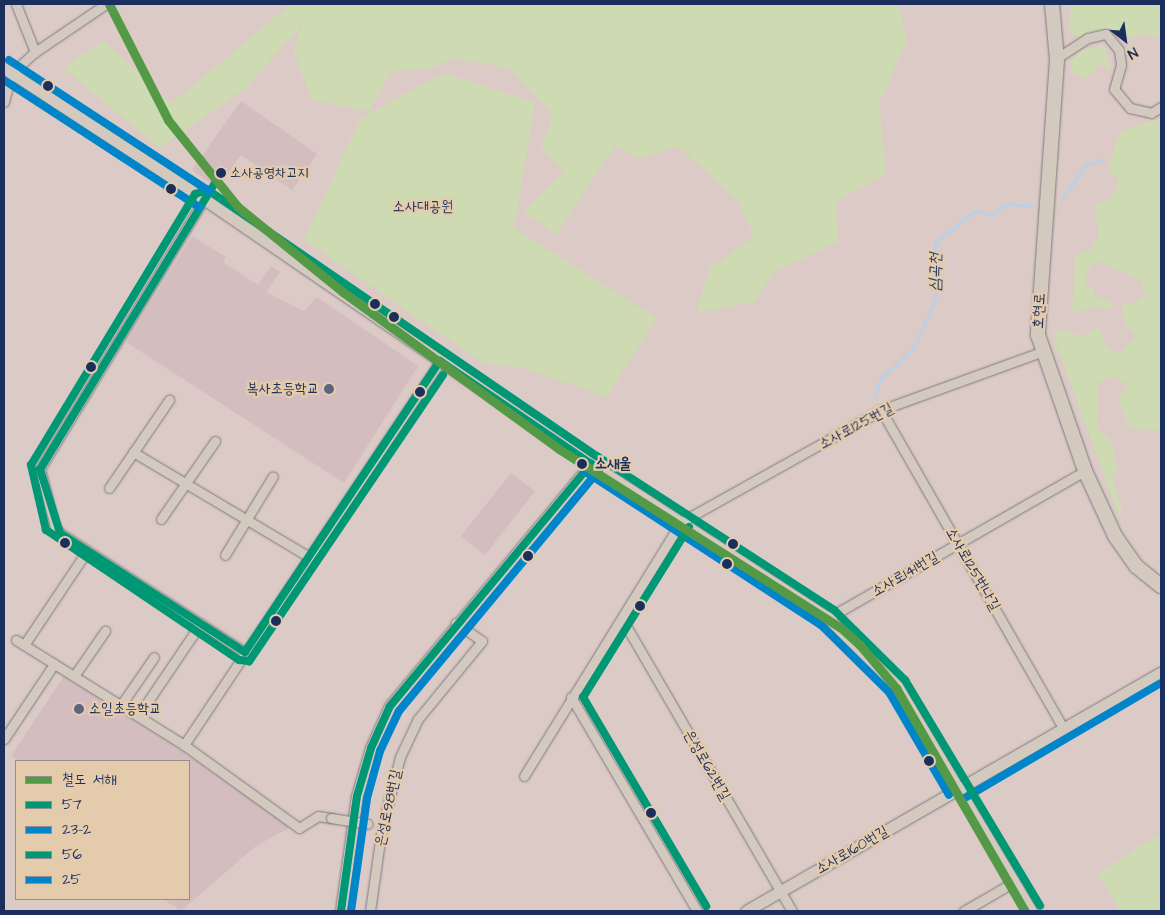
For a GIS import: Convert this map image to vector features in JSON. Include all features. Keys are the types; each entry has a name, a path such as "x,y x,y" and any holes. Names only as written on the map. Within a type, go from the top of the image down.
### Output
{"main road":[{"name":"호현로","path":"1052,4 1056,58 1038,320 1041,352 1085,471 1115,536 1136,566 1161,586"}],"street":[{"path":"16,4 35,52"},
{"path":"4,102 8,71 106,4"},
{"path":"1056,58 1088,38 1106,34 1120,50 1121,65 1114,89 1130,108 1151,113 1161,107"},
{"path":"8,71 204,199 591,464 828,618 897,686 1031,911"},
{"path":"204,199 40,469 55,526 88,550 246,652"},
{"name":"소사로125번길","path":"681,522 881,410 1041,352"},
{"path":"184,745 440,361"},
{"path":"109,488 168,400"},
{"name":"소사로125번나길","path":"881,410 1064,729"},
{"path":"161,519 215,441"},
{"path":"133,452 309,557"},
{"path":"342,911 355,805 377,732 397,695 591,464"},
{"name":"소사로141번길","path":"828,618 1085,471"},
{"path":"225,555 273,476"},
{"path":"524,776 571,697 622,619 681,522"},
{"path":"88,550 20,643 184,745 299,828 318,816 382,826"},
{"name":"은성로62번길","path":"622,619 792,911"},
{"name":"은성로98번길","path":"370,911 382,826 391,784 418,719 482,641 456,623"},
{"path":"138,716 201,624"},
{"path":"74,676 105,631"},
{"path":"121,705 154,657"},
{"path":"4,739 54,664"},
{"name":"소사로160번길","path":"746,911 1161,672"},
{"path":"571,697 697,911"},
{"path":"964,911 1014,882"}],"shaded area":[{"name":"소사공영차고지","path":"241,101 317,154 292,190 241,155 217,188 192,170"},
{"path":"192,236 226,257 223,262 258,285 271,266 280,272 266,292 304,311 317,297 418,366 344,483 126,342"},
{"path":"511,473 535,491 485,555 461,536"},
{"path":"64,676 170,743 291,827 256,846 181,911 164,900 190,900 190,760 18,760 11,756"}],"green space":[{"path":"291,4 898,4 907,41 879,103 886,173 836,202 838,241 772,273 755,302 696,313 710,268 754,237 738,201 679,147 639,158 615,146 557,234 524,212 564,171 541,148 553,115 511,69 456,58 427,69 392,71 369,111 311,100 294,51 302,25 247,87 160,148 63,68 104,41 171,104"},
{"path":"1071,4 1161,4 1161,38 1148,34 1127,38 1109,28 1080,38 1069,31"},
{"path":"1105,46 1110,70 1100,64 1085,80 1071,71 1071,59 1085,49"},
{"name":"소사대공원","path":"443,73 535,103 514,228 656,318 607,397 518,367 483,363 304,240 361,118"},
{"path":"1161,119 1161,431 1130,428 1118,398 1128,385 1113,375 1098,384 1097,428 1110,439 1117,466 1112,479 1122,509 1119,516 1053,336 1064,329 1082,337 1098,327 1106,347 1120,354 1136,336 1126,325 1121,305 1133,304 1146,295 1140,280 1102,262 1091,264 1084,283 1093,287 1095,297 1111,302 1115,309 1096,307 1072,312 1075,255 1089,251 1099,236 1094,205 1112,198 1119,180 1108,168 1120,131"},
{"path":"1161,833 1161,911 1120,911 1098,873"}],"waterway":[{"name":"심곡천","path":"1063,197 1085,165 1102,160"},
{"name":"심곡천","path":"874,395 880,380 913,348 933,306 938,283 935,243 975,211 992,215 1007,204 1034,206"}],"rail line":[{"name":"서해","path":"109,4 168,120 238,207 343,292 559,449 840,627 860,645 896,688 1025,911"}],"transit line":[{"name":"25","path":"9,60 209,191"},
{"name":"23-2","path":"4,80 199,207"},
{"name":"57","path":"221,173 40,469 60,533 245,652"},
{"name":"56","path":"443,375 249,661 239,660 46,530 31,465 195,194 208,190 597,456 834,610 905,680 1040,906"},
{"name":"57","path":"440,361 591,464"},
{"name":"57","path":"245,652 440,361"},
{"name":"57","path":"341,911 357,796 371,748 390,706 591,464"},
{"name":"23-2","path":"351,911 367,798 380,751 399,711 599,470"},
{"name":"23-2","path":"586,472 822,626 889,692 949,795"},
{"name":"56","path":"689,527 583,697 706,906"},
{"name":"23-2","path":"963,799 1161,683"}],"place":[{"name":"소사공영차고지","path":"221,173"},
{"name":"복사초등학교","path":"329,389"},
{"name":"소새울","path":"582,464"},
{"name":"소일초등학교","path":"79,709"}]}
